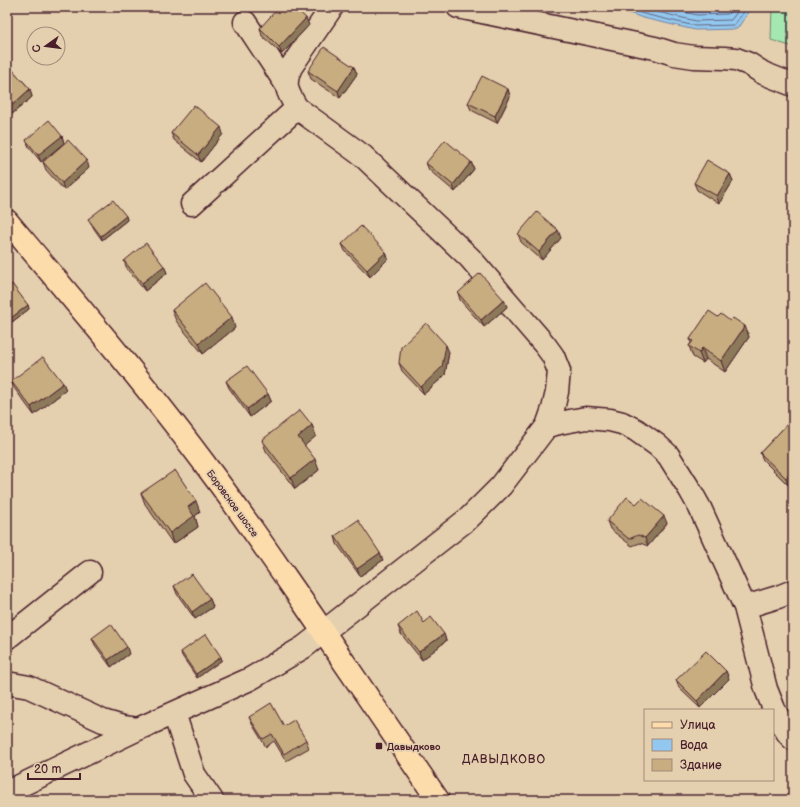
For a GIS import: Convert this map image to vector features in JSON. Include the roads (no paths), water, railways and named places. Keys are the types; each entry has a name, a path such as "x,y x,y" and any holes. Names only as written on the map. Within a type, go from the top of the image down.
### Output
{"main road":[{"name":"Боровское шоссе","path":"7,221 162,408 213,475 324,632 438,800"}],"street":[{"path":"286,84 291,67 332,7"},
{"path":"458,7 656,48 674,54 694,57 736,59 749,64 763,73 793,85"},
{"path":"7,792 138,729 250,679 304,647 469,518 501,486 547,426 553,409 557,392 559,371 553,356 545,345 470,258 386,177 363,156 297,108 291,99 286,84 246,22"},
{"path":"192,204 297,108"},
{"path":"547,426 586,418 610,420 622,423 636,430 668,455 700,508 745,607 766,689 782,725 793,739"},
{"path":"7,638 90,572"},
{"path":"745,607 793,591"},
{"path":"7,682 29,687 103,721 123,727 138,729"},
{"path":"174,713 194,774 212,800"}],"water":[{"path":"612,7 750,7 750,10 737,29 695,30 643,18"}],"place":[{"name":"Давыдково","path":"379,746"}],"district":[{"name":"ДАВЫДКОВО","path":"504,759"}]}
